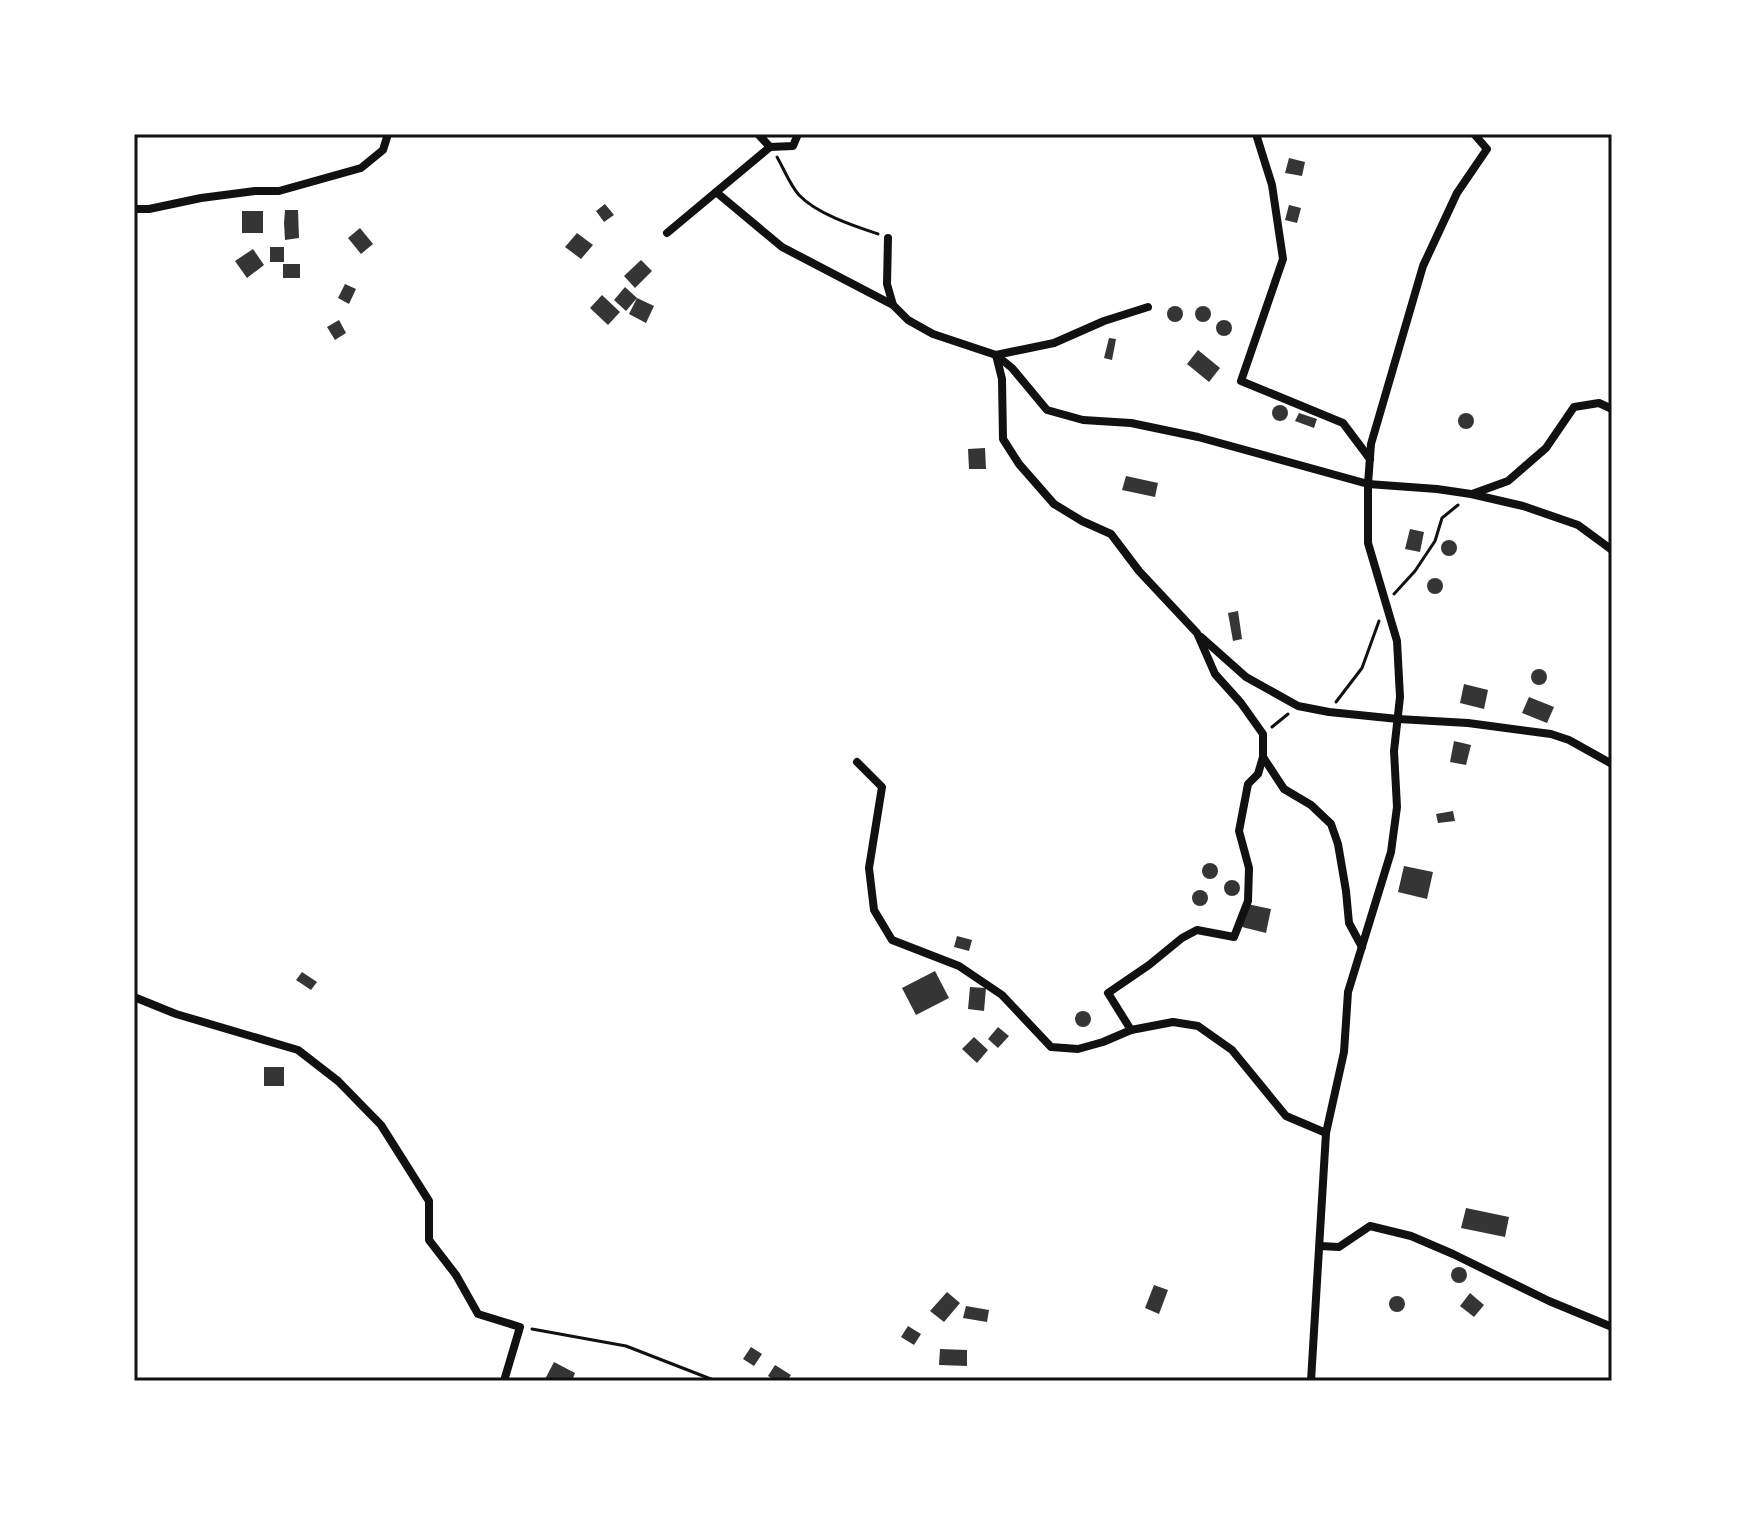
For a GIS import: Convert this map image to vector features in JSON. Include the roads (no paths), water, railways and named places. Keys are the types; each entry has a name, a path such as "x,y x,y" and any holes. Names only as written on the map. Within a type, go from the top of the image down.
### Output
{"street":[{"path":"134,209 228,194 279,191 361,168 383,150 388,134"},
{"path":"758,134 770,147"},
{"path":"667,233 770,147 793,146 798,134"},
{"path":"1256,134 1272,185 1283,259 1241,381 1343,423 1370,459"},
{"path":"1311,1381 1326,1133 1344,1052 1348,992 1391,852 1397,807 1394,751 1400,697 1397,641 1368,543 1371,444 1423,266 1457,193 1487,149 1474,134"},
{"path":"716,192 782,247 893,305 908,320 933,334 996,355 1012,368 1047,410 1083,420 1131,423 1198,437 1368,484 1405,485 1471,494 1523,506 1578,525 1612,550"},
{"path":"888,238 887,284 893,305"},
{"path":"996,355 1054,343 1104,321 1148,307"},
{"path":"996,355 1002,379 1003,439 1019,464 1054,504 1111,534 1139,571 1197,633 1246,677 1298,706 1329,712 1468,723 1551,734 1569,740 1612,764"},
{"path":"1471,494 1508,481 1546,448 1574,407 1599,403 1612,409"},
{"path":"1131,1030 1108,993 1197,930 1234,937 1248,901 1249,868 1239,831 1248,784 1258,774 1263,757 1263,734 1215,674 1197,633"},
{"path":"1263,757 1284,789 1311,805 1331,824 1338,844 1349,923 1362,947"},
{"path":"857,762 882,787 869,868 874,910 892,940 959,966 1002,995 1051,1047 1078,1049 1131,1030 1173,1022 1198,1026 1232,1050 1286,1116 1326,1133"},
{"path":"134,997 176,1014 298,1050 338,1081 381,1125 429,1201 429,1240 456,1275 478,1314 520,1327 504,1381"},
{"path":"1320,1246 1339,1247 1370,1226 1411,1236 1612,1327"}]}
